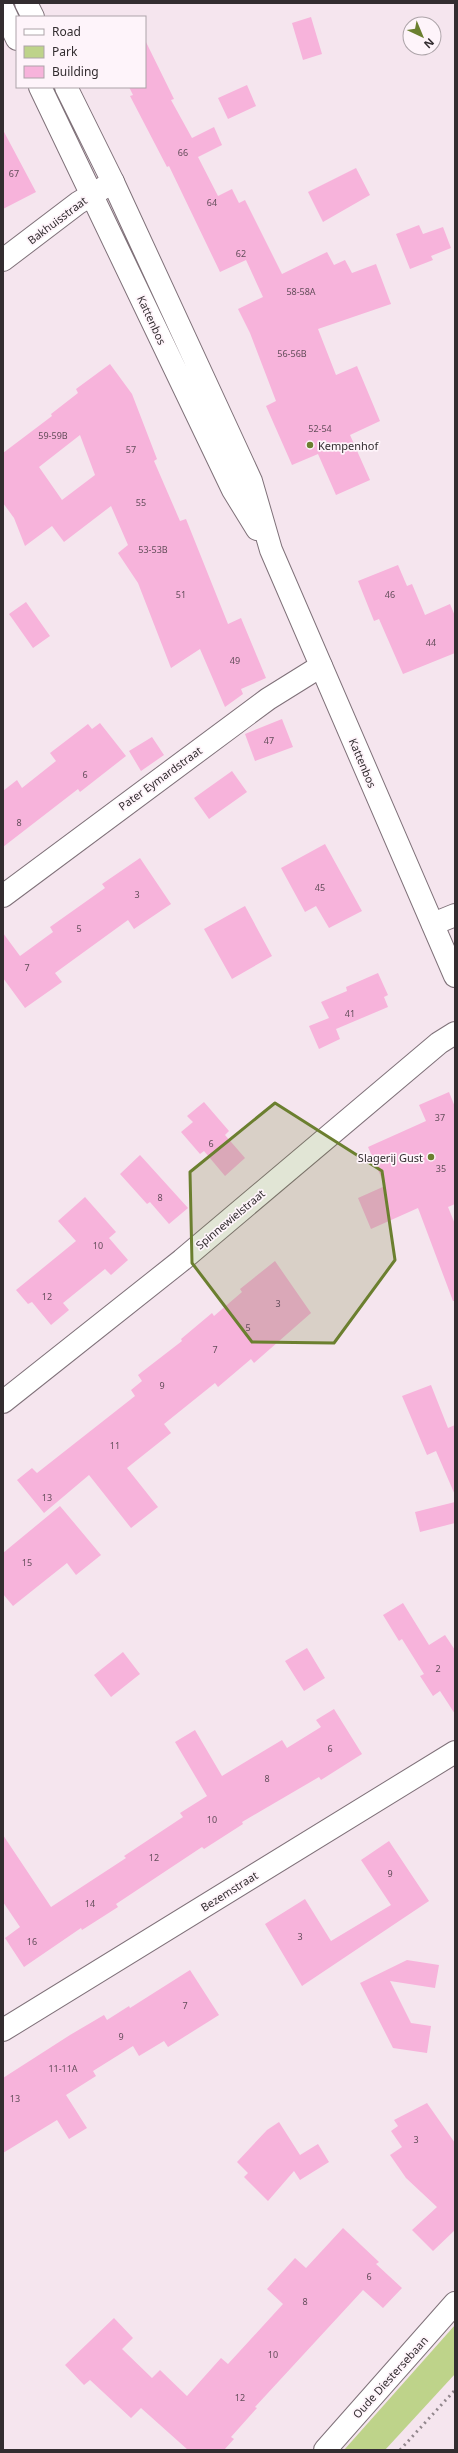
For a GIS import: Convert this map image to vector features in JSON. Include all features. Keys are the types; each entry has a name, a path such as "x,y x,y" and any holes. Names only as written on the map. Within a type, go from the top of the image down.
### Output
{"street":[{"path":"3,6 10,3"},
{"path":"26,3 32,16"},
{"path":"3,9 16,37"},
{"name":"Kattenbos","path":"40,88 233,490 271,550"},
{"name":"Kattenbos","path":"66,88 113,182 251,481 271,550 455,976"},
{"name":"Bakhuisstraat","path":"3,260 92,194 113,182"},
{"name":"Pater Eymardstraat","path":"3,896 268,699 321,666"},
{"path":"433,924 455,915"},
{"name":"Spinnewielstraat","path":"3,1402 182,1260 439,1044 455,1033"},
{"name":"Bezemstraat","path":"3,2030 455,1752"},
{"name":"Oude Diestersebaan","path":"325,2450 455,2303"}],"highlighted area":[{"path":"275,1103 382,1171 395,1260 334,1343 252,1342 192,1263 190,1172"}],"green space":[{"path":"455,2325 455,2374 385,2450 344,2450"}],"building":[{"path":"311,17 322,54 303,60 292,23"},
{"path":"146,42 174,99 171,100 192,138 214,127 222,145 198,157 218,196 232,189 239,203 245,200 282,274 327,252 334,265 345,260 352,273 376,264 391,304 318,329 336,375 357,366 380,421 350,435 370,480 336,495 318,454 292,465 266,406 276,401 250,333 238,309 263,297 246,260 220,272 169,166 167,167 130,96 133,95 130,88 146,88"},
{"path":"247,85 256,106 228,119 218,98"},
{"path":"3,130 36,192 3,209"},
{"path":"356,168 370,195 323,222 308,192"},
{"path":"419,225 423,234 443,227 451,248 431,256 433,260 410,269 396,234"},
{"path":"110,364 132,394 157,459 154,461 180,521 186,519 228,624 241,618 266,678 241,689 243,694 225,707 200,649 171,668 138,583 118,553 128,545 111,506 64,542 52,526 25,546 14,518 3,503 3,453 52,416 51,414 78,393 76,389","holes":["80,435 95,475 62,500 39,467"]},
{"path":"398,565 407,586 412,584 425,615 450,604 455,616 455,653 403,674 379,619 374,621 358,581"},
{"path":"26,602 50,636 33,648 9,614"},
{"path":"282,719 293,747 255,761 245,734"},
{"path":"100,723 126,756 80,792 78,789 3,847 3,791 17,780 22,788 56,761 50,753 88,724 92,729"},
{"path":"152,737 164,755 141,771 129,751"},
{"path":"232,771 247,792 209,819 194,798"},
{"path":"325,844 362,911 329,928 316,906 305,912 281,868"},
{"path":"140,858 171,904 134,929 128,920 55,973 62,982 25,1008 3,978 3,933 20,956 53,932 50,927 105,888 102,884"},
{"path":"245,906 272,956 232,979 204,929"},
{"path":"378,973 388,995 384,997 388,1007 336,1029 340,1039 319,1049 309,1026 329,1018 321,1002 347,991 346,987"},
{"path":"449,1092 455,1107 455,1204 448,1207 455,1224 455,1301 453,1301 418,1208 371,1229 358,1198 385,1186 368,1147 426,1121 419,1105"},
{"path":"204,1102 229,1131 225,1135 245,1158 225,1176 204,1151 200,1154 181,1132 193,1122 187,1116"},
{"path":"140,1155 188,1208 169,1224 150,1202 147,1204 120,1174"},
{"path":"85,1197 116,1232 109,1238 128,1260 111,1275 105,1269 63,1303 69,1310 51,1325 32,1302 28,1304 16,1290 76,1241 58,1221"},
{"path":"275,1261 311,1313 254,1363 251,1359 218,1387 215,1383 164,1424 171,1433 127,1468 158,1507 131,1528 89,1475 44,1513 17,1480 32,1468 37,1473 135,1396 131,1390 142,1381 138,1375 182,1341 181,1339 212,1313 214,1316 242,1292 240,1289"},
{"path":"431,1385 448,1428 455,1425 455,1495 436,1451 427,1455 402,1396"},
{"path":"455,1502 455,1523 420,1532 415,1512"},
{"path":"60,1506 101,1555 76,1575 67,1563 13,1606 3,1594 3,1553"},
{"path":"403,1603 429,1645 445,1635 455,1650 455,1714 440,1691 433,1696 420,1676 424,1674 402,1639 399,1641 383,1615"},
{"path":"307,1648 325,1678 304,1691 285,1661"},
{"path":"123,1652 140,1674 111,1697 94,1675"},
{"path":"334,1709 362,1754 321,1780 319,1777 242,1822 243,1824 204,1849 202,1847 116,1904 118,1907 82,1930 81,1928 24,1967 5,1938 20,1927 3,1902 3,1835 51,1907 126,1858 124,1856 183,1817 180,1813 207,1796 175,1742 195,1730 222,1776 282,1740 287,1748 321,1727 316,1720"},
{"path":"389,1841 429,1901 302,1986 265,1924 305,1899 331,1941 391,1905 361,1860"},
{"path":"407,1960 439,1965 435,1988 390,1981 411,2023 431,2026 427,2053 393,2048 360,1983"},
{"path":"190,1970 219,2015 168,2047 164,2041 139,2056 133,2046 93,2071 96,2076 66,2095 87,2128 69,2139 57,2120 3,2153 3,2078 104,2015 107,2020 129,2006 130,2008"},
{"path":"427,2103 455,2143 455,2230 433,2251 412,2230 437,2207 406,2178 390,2155 402,2147 391,2131 398,2126 394,2120"},
{"path":"279,2122 300,2155 318,2144 329,2162 300,2180 294,2171 268,2201 244,2177 248,2173 237,2162 267,2130"},
{"path":"343,2228 379,2262 376,2264 402,2288 383,2308 363,2290 255,2407 257,2408 231,2437 234,2439 224,2450 188,2450 141,2408 131,2418 90,2380 84,2385 65,2365 114,2318 133,2338 122,2349 152,2378 160,2370 187,2396 221,2358 228,2364 283,2304 267,2289 295,2258 306,2268"}],"railway":[{"path":"400,2450 455,2390"}],"place":[{"name":"Kempenhof","path":"310,445"},
{"name":"Slagerij Gust","path":"431,1157"}]}
